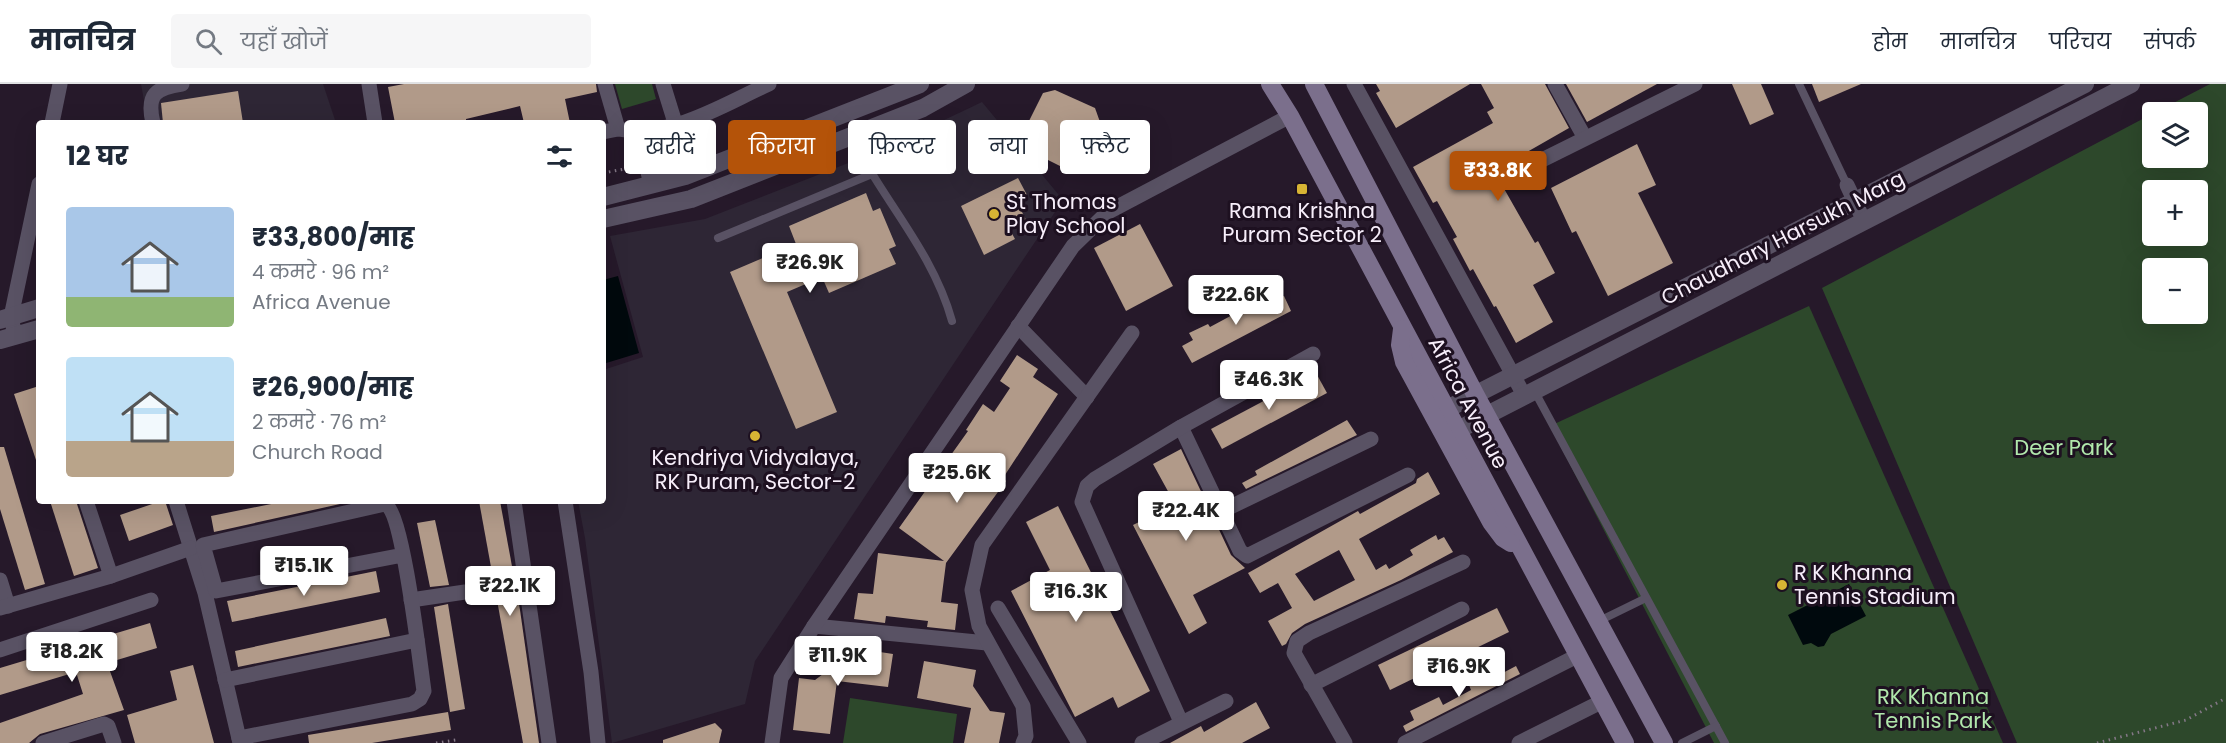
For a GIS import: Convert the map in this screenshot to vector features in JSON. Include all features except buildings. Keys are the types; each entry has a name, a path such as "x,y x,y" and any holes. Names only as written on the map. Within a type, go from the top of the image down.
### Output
{"main road":[{"name":"Africa Avenue","path":"1270,84 1290,116 1456,431 1625,743"},
{"name":"Africa Avenue","path":"1314,84 1475,394 1664,743"},
{"path":"1402,326 1399,339 1404,362 1435,421 1497,532 1520,549"}],"street":[{"path":"53,120 60,84"},
{"path":"152,120 150,105 156,92 165,87 182,84"},
{"path":"369,84 375,120"},
{"path":"605,84 610,131"},
{"path":"663,84 674,120"},
{"path":"689,120 769,84"},
{"path":"606,196 685,176 920,84"},
{"path":"893,120 923,108 966,84"},
{"path":"1354,84 1514,376 1530,394"},
{"path":"1554,84 1585,138"},
{"path":"1540,161 1694,84"},
{"name":"Chaudhary Harsukh Marg","path":"1445,410 1514,376 1851,193 2085,84"},
{"name":"Chaudhary Harsukh Marg","path":"1456,431 2131,84"},
{"path":"772,743 781,678 1073,246 1108,212 1290,116"},
{"path":"606,218 691,198 848,138"},
{"path":"648,174 651,185"},
{"path":"1851,193 1864,221"},
{"path":"36,196 6,319 7,338 36,330"},
{"path":"6,319 36,309"},
{"path":"1018,326 1087,397"},
{"path":"1023,743 1026,736 1023,706 979,626 972,590 982,545 1132,333"},
{"path":"1181,723 1082,501 1087,486 1181,427 1313,354"},
{"path":"1181,427 1240,551 1250,556 1408,475"},
{"path":"1220,512 1371,439"},
{"path":"87,504 111,576"},
{"path":"177,504 197,555 216,591 403,555"},
{"path":"385,504 390,506 403,555 417,640 424,691 418,702 240,741 197,555 202,545 385,504"},
{"path":"514,504 549,743"},
{"path":"565,504 591,672 598,743"},
{"path":"0,580 4,607 111,576 197,555"},
{"path":"1345,743 1294,653 1301,638 1463,562"},
{"path":"411,600 465,592"},
{"path":"0,650 151,600"},
{"path":"999,608 1079,743"},
{"path":"1311,685 1462,609"},
{"path":"814,626 987,643"},
{"path":"225,680 417,640"},
{"path":"1405,743 1577,656"},
{"path":"1142,743 1226,701"},
{"path":"1519,743 1603,701"},
{"path":"44,743 104,724 108,726 114,743"}],"lane":[{"path":"1799,84 1851,193"},
{"path":"718,238 872,174 907,225 933,272 943,291 952,321"},
{"path":"1530,394 1725,743"},
{"path":"1599,621 1646,598"},
{"path":"1682,743 1716,726"}],"path":[{"path":"606,172 624,169"},
{"path":"2097,743 2186,720 2226,698"},
{"path":"436,743 456,740"}],"shaded area":[{"path":"141,84 323,84 335,120 147,120"},
{"name":"Kendriya Vidyalaya, RK Puram, Sector-2","path":"982,102 997,120 968,120 968,174 1042,174 1063,200 755,661 745,704 612,743 579,504 606,504 606,369 643,357 610,236 705,219 820,174 836,174 836,168 848,163 848,174 956,174 956,120 944,120"},
{"path":"618,276 639,353 606,363 606,279"},
{"path":"1849,584 1866,616 1831,634 1824,646 1818,647 1811,643 1803,645 1788,615"}],"green space":[{"path":"615,84 652,84 656,99 622,109"},
{"name":"Deer Park","path":"2210,84 2226,84 2226,743 2017,743 1822,288 2142,119 2142,168 2208,168 2208,102 2175,102"},
{"name":"R K Khanna Tennis Stadium","path":"1809,306 2003,743 1714,743 1550,426"},
{"path":"850,698 957,714 953,743 843,743"}],"place":[{"name":"Rama Krishna Puram Sector 2","path":"1302,189"},
{"name":"St Thomas Play School","path":"994,214"},
{"name":"Kendriya Vidyalaya, RK Puram, Sector-2","path":"755,436"},
{"name":"R K Khanna Tennis Stadium","path":"1782,585"}],"park label":[{"name":"RK Khanna Tennis Park","path":"1933,709"}]}
